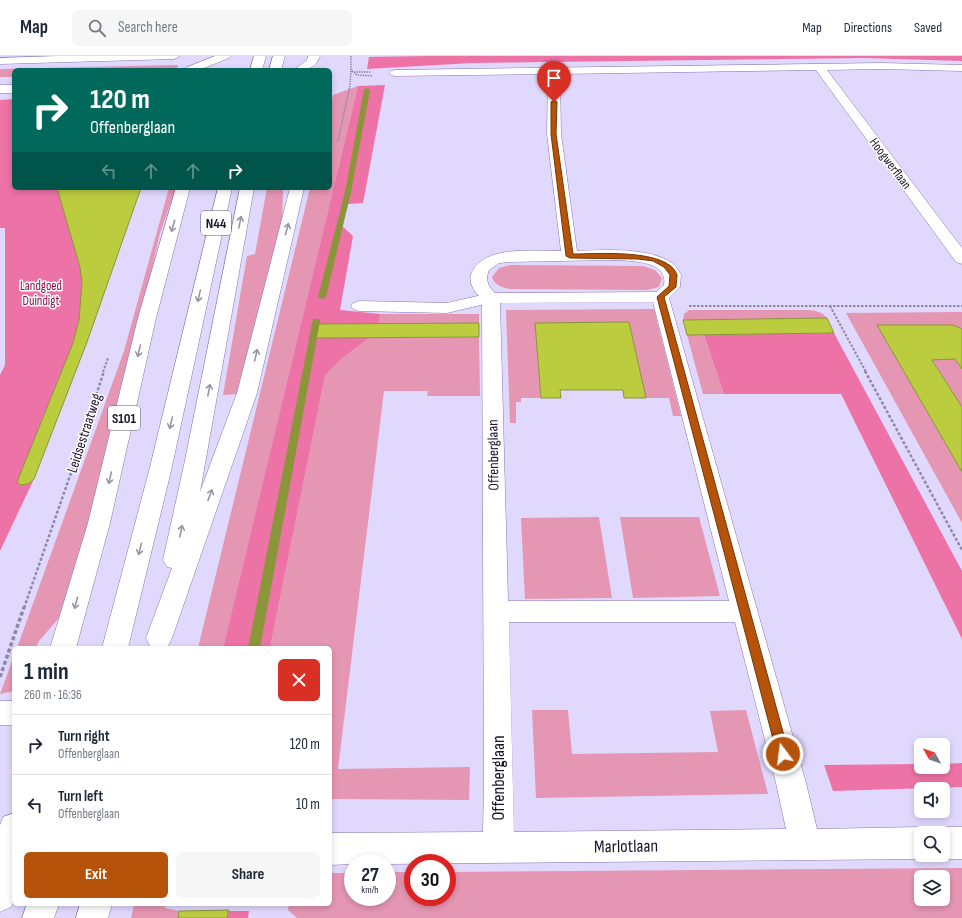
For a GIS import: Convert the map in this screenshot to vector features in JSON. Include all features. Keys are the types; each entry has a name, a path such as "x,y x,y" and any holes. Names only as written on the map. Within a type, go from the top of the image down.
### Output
{"street":[{"path":"0,61 174,56"},
{"path":"194,68 225,56"},
{"path":"227,68 230,56"},
{"path":"257,68 260,56"},
{"path":"276,68 279,56"},
{"path":"304,68 315,63"},
{"path":"396,73 881,66 962,68"},
{"name":"Hoogwerflaan","path":"819,67 962,259"},
{"path":"554,70 554,134 570,256"},
{"path":"0,80 12,80"},
{"path":"0,89 12,89"},
{"name":"S101","path":"64,646 99,523 147,318 183,190"},
{"name":"N44","path":"116,646 160,471 225,190"},
{"name":"N44","path":"158,643 195,465 248,190"},
{"path":"158,643 247,393 297,190"},
{"path":"570,256 638,257 654,260 667,266 673,275 672,287 660,297 491,298 481,289 479,277 481,268 492,260 507,258 570,256"},
{"path":"660,297 791,783 804,845"},
{"name":"Offenberglaan","path":"491,298 499,784 498,848"},
{"path":"496,612 745,611"},
{"path":"0,896 12,836"},
{"path":"950,843 962,843"},
{"name":"Marlotlaan","path":"332,849 914,844"},
{"path":"38,918 42,906"},
{"path":"92,918 95,906"}],"lane":[{"path":"359,306 447,308 491,298"},
{"path":"0,714 12,713"}],"path":[{"path":"338,141 350,85 352,56"},
{"path":"660,297 688,306 962,306"},
{"path":"830,305 962,550"},
{"name":"Leidsestraatweg","path":"0,677 70,477 109,356"}],"shaded area":[{"path":"178,65 177,68 44,68"},
{"path":"0,69 12,69 12,77 0,77"},
{"path":"358,86 223,646 198,646 310,190 332,190 333,95"},
{"path":"58,190 140,190 87,342 34,479 28,484 20,485 17,482 73,343 79,320 82,282 80,267"},
{"path":"168,190 175,190 160,233 124,392 65,611 39,641 37,646 18,646 124,351"},
{"path":"267,190 283,190 282,224 238,394 223,395 247,256 255,254"},
{"path":"510,265 643,266 655,270 662,278 659,287 647,290 510,289 497,284 492,277 499,268"},
{"path":"654,309 681,416 673,416 669,398 646,398 629,322 535,323 541,398 521,398 521,402 516,402 516,423 510,423 506,310"},
{"path":"689,310 809,310 819,312 827,318 683,320 684,314"},
{"path":"962,312 962,329 953,325 877,325 962,472 962,523 846,313"},
{"path":"380,314 479,314 479,323 379,324"},
{"path":"827,318 834,333 687,335 683,320"},
{"path":"629,322 646,398 624,398 623,390 560,390 561,398 541,398 535,323"},
{"path":"479,323 479,337 309,338 313,324"},
{"path":"877,325 953,325 962,329 962,369 955,359 932,360 962,407 962,472"},
{"path":"687,335 704,335 724,394 703,394"},
{"path":"479,337 480,396 427,396 428,391 384,391 338,769 470,767 469,800 332,799 332,646 270,646 325,376 341,359 369,338"},
{"path":"932,359 955,359 962,369 962,407"},
{"path":"599,517 612,598 525,599 521,518"},
{"path":"620,517 699,517 720,596 633,598"},
{"path":"12,661 12,691 0,694"},
{"path":"532,710 568,710 572,754 718,752 710,711 746,710 768,794 536,798"},
{"path":"962,868 962,918 297,918 288,910 289,906 332,906 332,873 344,873 344,906 396,906 396,872 404,872 404,906 456,906 456,872"},
{"path":"134,906 165,906 165,908 179,911 178,918 131,918"},
{"path":"229,910 227,918 178,918 179,911"}],"green space":[{"path":"962,56 962,61 865,58 472,63 367,69 369,57"},
{"path":"385,85 363,203 348,204 342,226 353,236 340,310 380,314 379,324 313,324 310,338 369,338 341,359 325,376 270,646 223,646 358,86"},
{"name":"Landgoed Duindigt","path":"12,99 12,190 58,190 80,267 82,282 79,320 73,343 17,482 31,482 34,479 0,551 0,375 5,365 5,228 0,228 0,100"},
{"path":"834,333 962,571 962,639 841,394 724,394 704,335"},
{"path":"962,763 962,787 950,787 950,782 914,782 914,788 833,791 824,765 914,764 914,774 950,774 950,764"},
{"path":"229,911 249,911 248,918 227,918"}],"waterway":[{"path":"322,297 348,192 367,90"},
{"path":"254,646 316,321"}],"route":[{"path":"554,102 554,134 570,256 638,257 654,260 667,266 673,275 672,287 660,297 783,754"}]}
